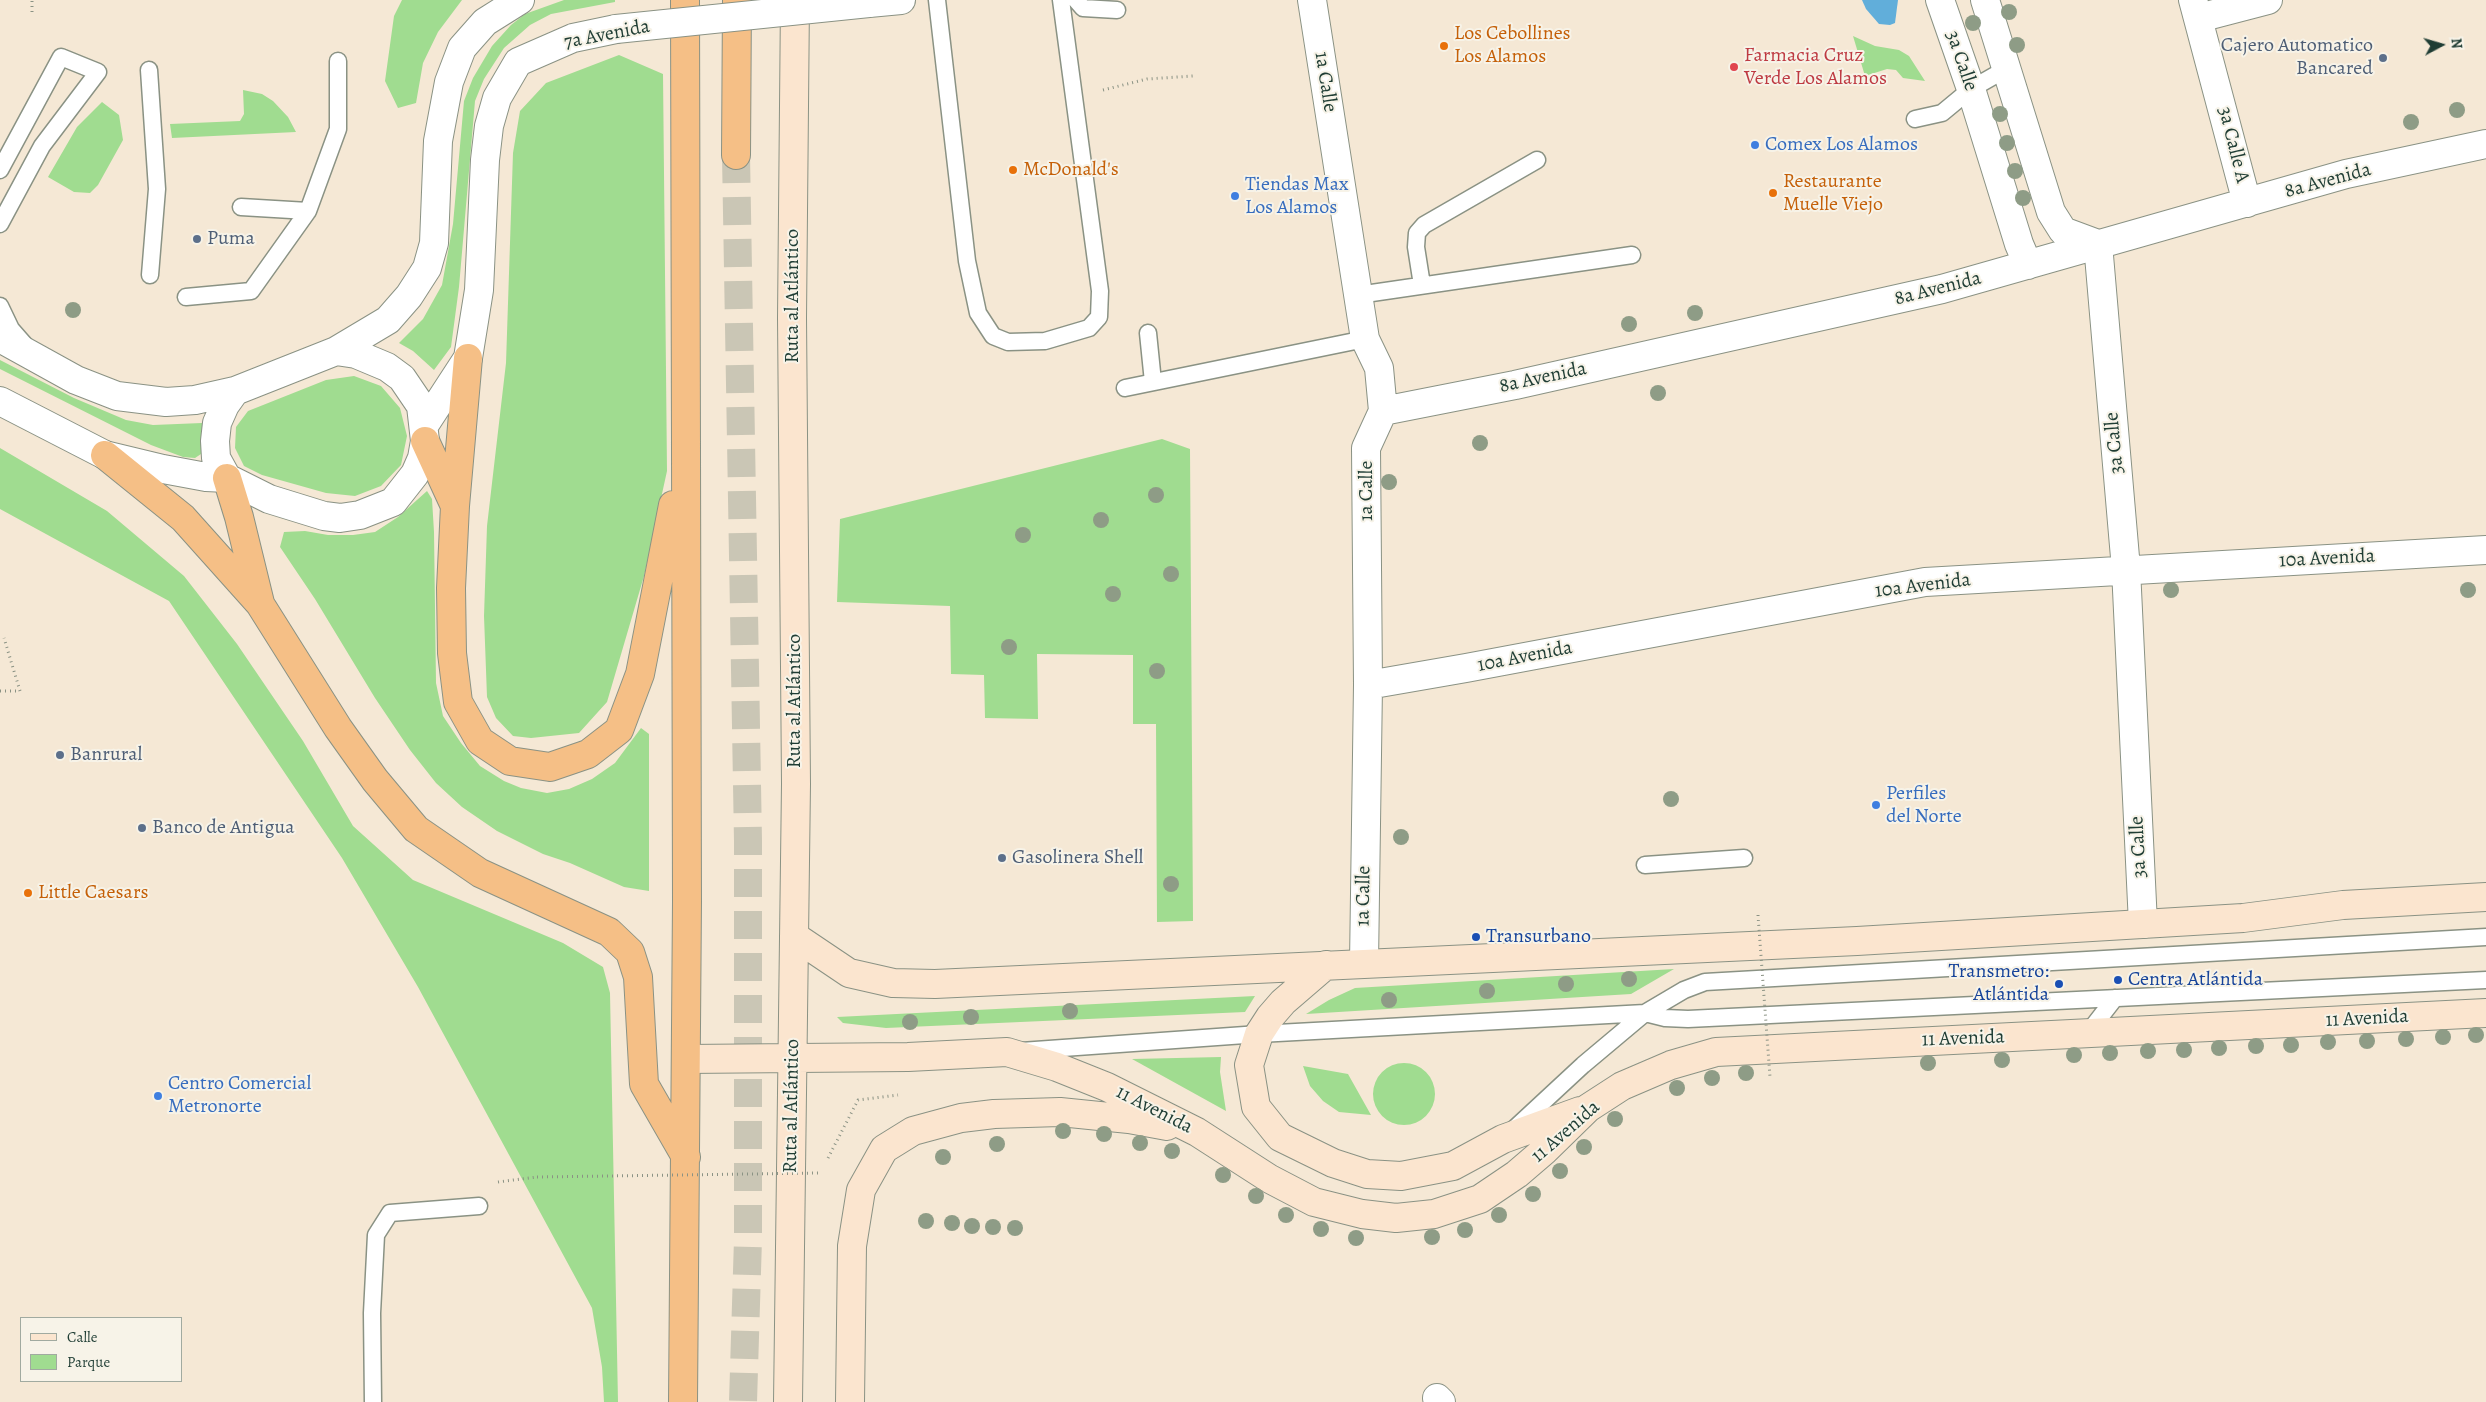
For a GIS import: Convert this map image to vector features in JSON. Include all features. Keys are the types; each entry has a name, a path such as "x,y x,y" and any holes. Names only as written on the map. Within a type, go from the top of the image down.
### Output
{"highway":[{"path":"683,1402 687,1158 684,0"},
{"path":"736,155 737,0"},
{"path":"468,358 455,506 451,588 452,653 458,702 480,741 510,761 550,767 588,754 619,730 640,674 685,447"},
{"path":"425,432 455,506"},
{"path":"105,456 183,518 260,604 338,728 375,780 416,829 480,873 610,932 630,952 638,976 644,1084 687,1158"},
{"path":"226,478 239,517 260,604"}],"main road":[{"name":"Ruta al Atlántico","path":"788,1402 796,784 792,318 795,0"},
{"path":"794,936 849,973 893,983 954,983 1857,941 2243,918 2344,904 2486,897"},
{"path":"1326,966 1282,1002 1259,1034 1249,1065 1256,1107 1280,1137 1333,1163 1367,1174 1402,1176 1453,1166 1503,1139 1588,1108"},
{"name":"11 Avenida","path":"686,1059 908,1057 1007,1052 1058,1067 1107,1086 1198,1132 1270,1179 1314,1202 1362,1214 1396,1218 1434,1214 1480,1199 1532,1162 1588,1108 1622,1086 1671,1065 1716,1052 2486,1013"},
{"path":"850,1402 852,1246 861,1190 884,1149 913,1131 961,1118 994,1114 1060,1112 1128,1119 1198,1132"}],"street":[{"path":"0,338 76,380 117,396 166,402 195,400 235,390 336,351 388,320 410,296 427,268 434,243 438,141 448,82 462,48 485,22 520,0"},
{"name":"7a Avenida","path":"0,401 105,456 172,471 226,478 268,499 324,516 340,518 360,515 393,502 415,474 425,432 468,358 479,290 484,216 485,160 489,126 497,98 518,62 573,38 616,29 901,0"},
{"name":"1a Calle","path":"1312,0 1365,339 1379,368 1383,411 1366,448 1368,685 1364,964"},
{"name":"3a Calle","path":"1940,0 1971,89 2019,244 2028,265"},
{"name":"3a Calle","path":"1985,0 2051,212 2063,231 2098,244 2126,570 2143,924"},
{"path":"2196,9 2268,0"},
{"name":"3a Calle A","path":"2196,9 2248,203"},
{"name":"8a Avenida","path":"1383,411 1515,385 1942,289 2346,174 2486,144"},
{"path":"336,351 372,360 402,378 421,406 425,432"},
{"path":"226,478 216,458 215,441 217,423 235,390"},
{"name":"10a Avenida","path":"1368,685 1925,582 2486,550"}],"lane":[{"path":"937,0 967,261 978,313 993,336 1008,342 1045,341 1089,328 1099,318 1100,291 1061,0"},
{"path":"1076,0 1083,8 1117,10"},
{"path":"0,170 61,57 98,72 42,146 0,224"},
{"path":"186,297 251,291 308,211 338,129 338,60"},
{"path":"1915,119 1942,113 1971,89 2006,69"},
{"path":"149,70 157,189 150,275"},
{"path":"1422,286 1416,247 1417,233 1424,225 1537,160"},
{"path":"241,207 308,211"},
{"path":"1358,296 1632,255"},
{"path":"0,306 12,329 34,356"},
{"path":"1148,333 1153,382"},
{"path":"1125,388 1365,339"},
{"path":"1645,865 1744,858"},
{"path":"1503,1139 1582,1066 1645,1013 1684,990 1705,982 2486,937"},
{"path":"1007,1052 1259,1034 1645,1013 1665,1018 1697,1018 2486,980"},
{"path":"2088,1034 2115,998"},
{"path":"373,1402 372,1313 376,1235 390,1213 480,1206"}],"path":[{"path":"32,0 32,12"},
{"path":"1110,89 1147,80 1193,76"},
{"path":"0,691 20,691 4,638"},
{"path":"1758,915 1770,1077"},
{"path":"522,1178 820,1173 858,1100 905,1094"}],"green space":[{"path":"402,0 462,0 438,32 423,63 416,103 398,108 385,81 394,16"},
{"path":"564,0 615,0 615,2 551,14 530,25 504,48 484,79 475,101 459,287 451,347 434,370 413,351 399,343 423,319 442,285 453,224 464,101 473,78 492,46 511,25 525,14"},
{"path":"1853,36 1875,46 1899,50 1909,56 1925,81 1903,78 1896,70 1887,69 1865,76"},
{"path":"619,55 663,74 667,471 644,576 607,702 579,733 531,738 513,736 496,718 487,697 484,616 487,526 506,363 513,153 520,111 546,83"},
{"path":"243,90 262,94 273,101 288,117 296,132 172,138 170,124 240,121 244,114"},
{"path":"102,102 119,115 123,140 98,185 90,193 74,192 48,177 77,127"},
{"path":"0,360 74,398 126,420 153,425 202,423 207,430 204,452 195,458 183,457 151,445 0,369"},
{"path":"354,376 381,386 400,408 407,436 401,465 381,486 355,496 326,493 262,475 244,466 235,448 236,427 248,411 326,380"},
{"path":"1162,439 1190,449 1193,921 1157,922 1156,724 1133,724 1133,655 1037,654 1038,719 985,718 984,675 951,674 950,606 837,602 840,519"},
{"path":"0,448 107,511 184,576 237,644 303,741 353,826 413,880 563,943 603,967 610,993 618,1402 604,1402 602,1367 592,1308 418,987 342,858 169,601 0,509"},
{"path":"427,491 432,499 434,532 436,683 443,716 461,743 480,766 504,781 521,788 547,793 569,789 592,779 615,763 641,728 649,734 649,891 624,887 570,863 543,854 497,831 462,807 436,783 410,750 375,698 315,599 280,547 284,532 305,531 328,535 353,535 375,532 398,517"},
{"path":"1674,969 1631,994 1306,1014 1329,1000 1355,988"},
{"path":"1255,996 1245,1012 886,1028 843,1023 837,1017"},
{"path":"1221,1057 1220,1072 1226,1111 1132,1059"},
{"path":"1404,1063 1416,1065 1426,1072 1433,1082 1435,1094 1433,1106 1426,1116 1416,1123 1404,1125 1392,1123 1382,1116 1375,1106 1373,1094 1375,1082 1382,1072 1392,1065"},
{"path":"1303,1066 1348,1074 1371,1115 1339,1112 1323,1101 1310,1086"}],"water":[{"path":"1862,0 1898,0 1895,23 1890,25 1879,24 1866,9"}],"tunnel":[{"path":"736,155 748,841 748,1239 743,1402"}],"place":[{"name":"Los Cebollines Los Alamos","path":"1444,46"},
{"name":"Cajero Automatico Bancared","path":"2383,58"},
{"name":"Farmacia Cruz Verde Los Alamos","path":"1734,67"},
{"name":"Comex Los Alamos","path":"1755,145"},
{"name":"McDonald's","path":"1013,170"},
{"name":"Restaurante Muelle Viejo","path":"1773,193"},
{"name":"Tiendas Max Los Alamos","path":"1235,196"},
{"name":"Puma","path":"197,239"},
{"name":"Banrural","path":"60,755"},
{"name":"Perfiles del Norte","path":"1876,805"},
{"name":"Banco de Antigua","path":"142,828"},
{"name":"Gasolinera Shell","path":"1002,858"},
{"name":"Little Caesars","path":"28,893"},
{"name":"Transurbano","path":"1476,937"},
{"name":"Centra Atlántida","path":"2118,980"},
{"name":"Transmetro: Atlántida","path":"2059,984"},
{"name":"Centro Comercial Metronorte","path":"158,1096"}]}
